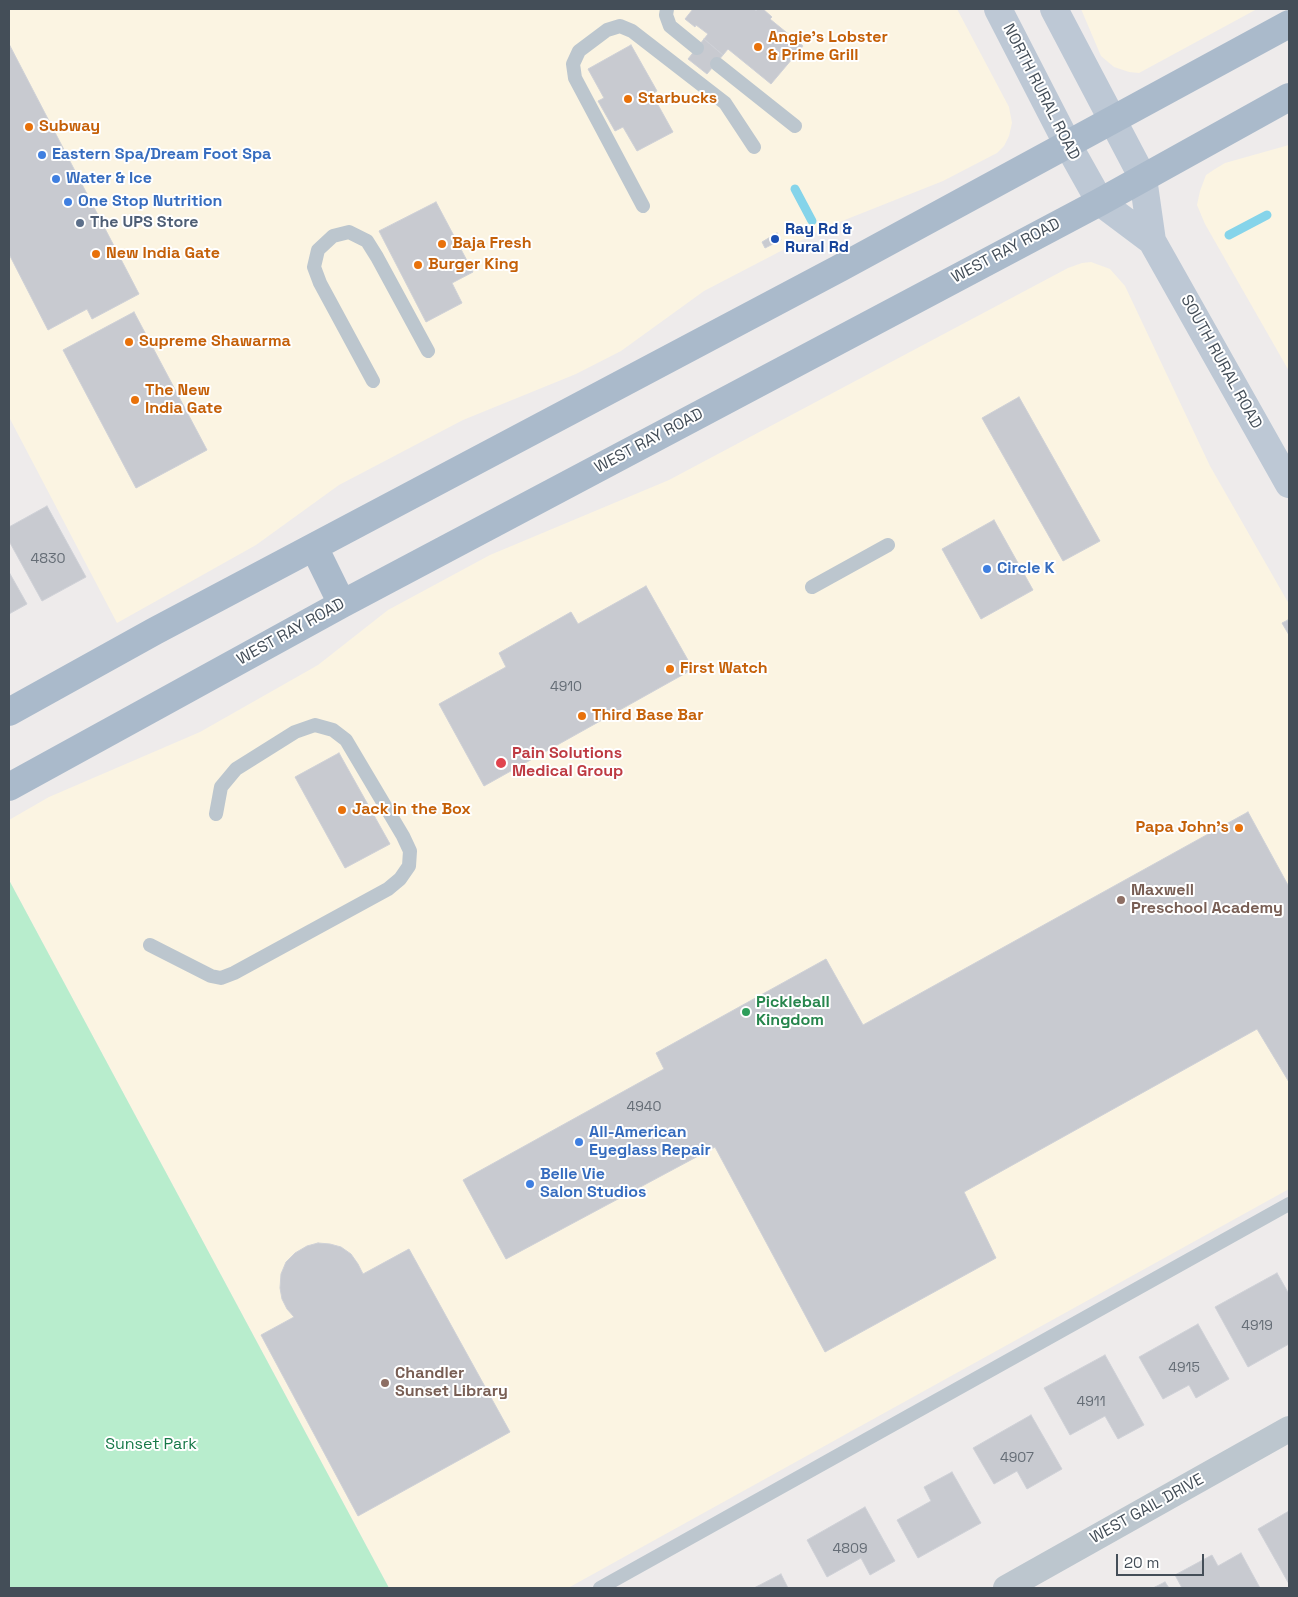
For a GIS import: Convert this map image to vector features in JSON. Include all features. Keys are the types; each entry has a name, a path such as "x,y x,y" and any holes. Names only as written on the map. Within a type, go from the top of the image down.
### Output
{"main road":[{"name":"NORTH RURAL ROAD","path":"998,9 1084,175"},
{"path":"1054,9 1113,121"},
{"path":"9,712 155,631 840,268 1289,24"},
{"name":"WEST RAY ROAD","path":"9,787 342,604 1100,202 1289,97"},
{"name":"SOUTH RURAL ROAD","path":"1113,121 1144,178 1152,241 1289,484"},
{"name":"SOUTH RURAL ROAD","path":"1084,175 1100,202 1152,241"},
{"path":"314,547 342,604"}],"street":[{"name":"WEST GAIL DRIVE","path":"1011,1587 1289,1429"}],"lane":[{"path":"667,9 666,15 670,26 697,48"},
{"path":"643,206 575,78 573,64 579,51 607,30 620,26 632,31 725,103 754,147"},
{"path":"717,64 795,126"},
{"path":"373,381 320,283 314,267 318,250 333,236 349,232 367,241 428,351"},
{"path":"812,587 888,545"},
{"path":"150,945 211,976 221,978 234,973 388,889 400,879 409,866 410,851 346,740 333,730 315,725 295,732 236,769 221,787 216,814"},
{"path":"600,1588 1289,1204"}],"shaded area":[{"path":"9,9 957,9 1009,107 1012,123 1004,146 997,153 943,181 827,227 704,291 621,351 576,374 463,420 339,485 256,545 117,623 9,417"},
{"path":"1081,9 1257,9 1139,73 1114,67 1101,56"},
{"path":"1289,145 1289,371 1205,224 1197,205 1206,175 1215,169 1225,163"},
{"path":"1091,262 1110,269 1125,286 1210,466 1289,604 1289,1189 568,1588 389,1588 9,880 9,820 49,797 200,732 318,665 388,610 490,555 669,480 1068,268"}],"green space":[{"name":"Sunset Park","path":"9,880 389,1588 9,1588"}],"building":[{"name":"Angie's Lobster & Prime Grill","path":"693,9 754,9 756,11 763,9 772,17 770,19 803,46 771,84 728,49 723,55 704,39 708,34 685,19"},
{"path":"704,39 723,55 707,74 688,59"},
{"path":"9,44 139,294 92,319 87,309 48,330 9,254"},
{"name":"Starbucks","path":"631,45 657,91 652,94 673,132 637,151 623,127 615,131 598,101 604,98 588,69"},
{"path":"436,202 473,272 452,283 462,303 426,322 379,231"},
{"path":"777,233 781,240 765,248 762,242"},
{"name":"The New India Gate","path":"134,312 207,450 136,488 63,350"},
{"path":"1019,397 1100,541 1063,561 982,418"},
{"path":"47,506 86,577 42,601 9,541 9,527"},
{"name":"Circle K","path":"994,520 1033,590 981,619 942,549"},
{"path":"9,572 27,604 9,614"},
{"path":"646,586 693,669 484,786 439,704 506,667 499,653 571,612 578,624"},
{"path":"1288,620 1289,623 1289,635 1282,623"},
{"name":"Jack in the Box","path":"339,753 390,844 345,868 295,777"},
{"path":"1248,812 1289,887 1289,1082 1257,1029 964,1192 996,1258 825,1352 715,1147 506,1259 463,1180 664,1069 656,1053 826,959 863,1025"},
{"name":"Chandler Sunset Library","path":"318,1243 341,1247 351,1254 363,1274 409,1249 510,1432 358,1516 261,1335 294,1317 282,1299 280,1288 281,1274 286,1262 295,1253 307,1246"},
{"path":"1277,1273 1289,1294 1289,1344 1248,1367 1215,1307"},
{"path":"1198,1324 1229,1379 1196,1398 1189,1385 1163,1399 1139,1357"},
{"path":"1105,1355 1144,1425 1118,1439 1105,1416 1070,1435 1044,1388"},
{"path":"1031,1415 1062,1469 1027,1489 1017,1471 994,1484 973,1448"},
{"path":"952,1472 981,1523 918,1558 897,1520 931,1501 924,1487"},
{"path":"865,1507 895,1561 870,1575 861,1558 827,1577 807,1540"},
{"path":"1289,1511 1289,1584 1258,1529"},
{"path":"1241,1553 1260,1588 1182,1588 1175,1575 1212,1555 1218,1566"},
{"path":"781,1574 788,1588 754,1588"},
{"path":"1165,1582 1169,1588 1153,1588"}],"waterway":[{"path":"795,189 812,221"},
{"path":"1229,235 1267,215"}],"place":[{"name":"Angie's Lobster & Prime Grill","path":"758,47"},
{"name":"Starbucks","path":"628,99"},
{"name":"Subway","path":"29,127"},
{"name":"Eastern Spa/Dream Foot Spa","path":"42,155"},
{"name":"Water & Ice","path":"56,179"},
{"name":"One Stop Nutrition","path":"68,202"},
{"name":"The UPS Store","path":"80,223"},
{"name":"Ray Rd & Rural Rd","path":"775,239"},
{"name":"Baja Fresh","path":"442,244"},
{"name":"New India Gate","path":"96,254"},
{"name":"Burger King","path":"418,265"},
{"name":"Supreme Shawarma","path":"129,342"},
{"name":"The New India Gate","path":"135,400"},
{"name":"Circle K","path":"987,569"},
{"name":"First Watch","path":"670,669"},
{"name":"Third Base Bar","path":"582,716"},
{"name":"Pain Solutions Medical Group","path":"501,763"},
{"name":"Jack in the Box","path":"342,810"},
{"name":"Papa John's","path":"1239,828"},
{"name":"Maxwell Preschool Academy","path":"1121,900"},
{"name":"Pickleball Kingdom","path":"746,1012"},
{"name":"All-American Eyeglass Repair","path":"579,1142"},
{"name":"Belle Vie Salon Studios","path":"530,1184"},
{"name":"Chandler Sunset Library","path":"385,1383"}]}
